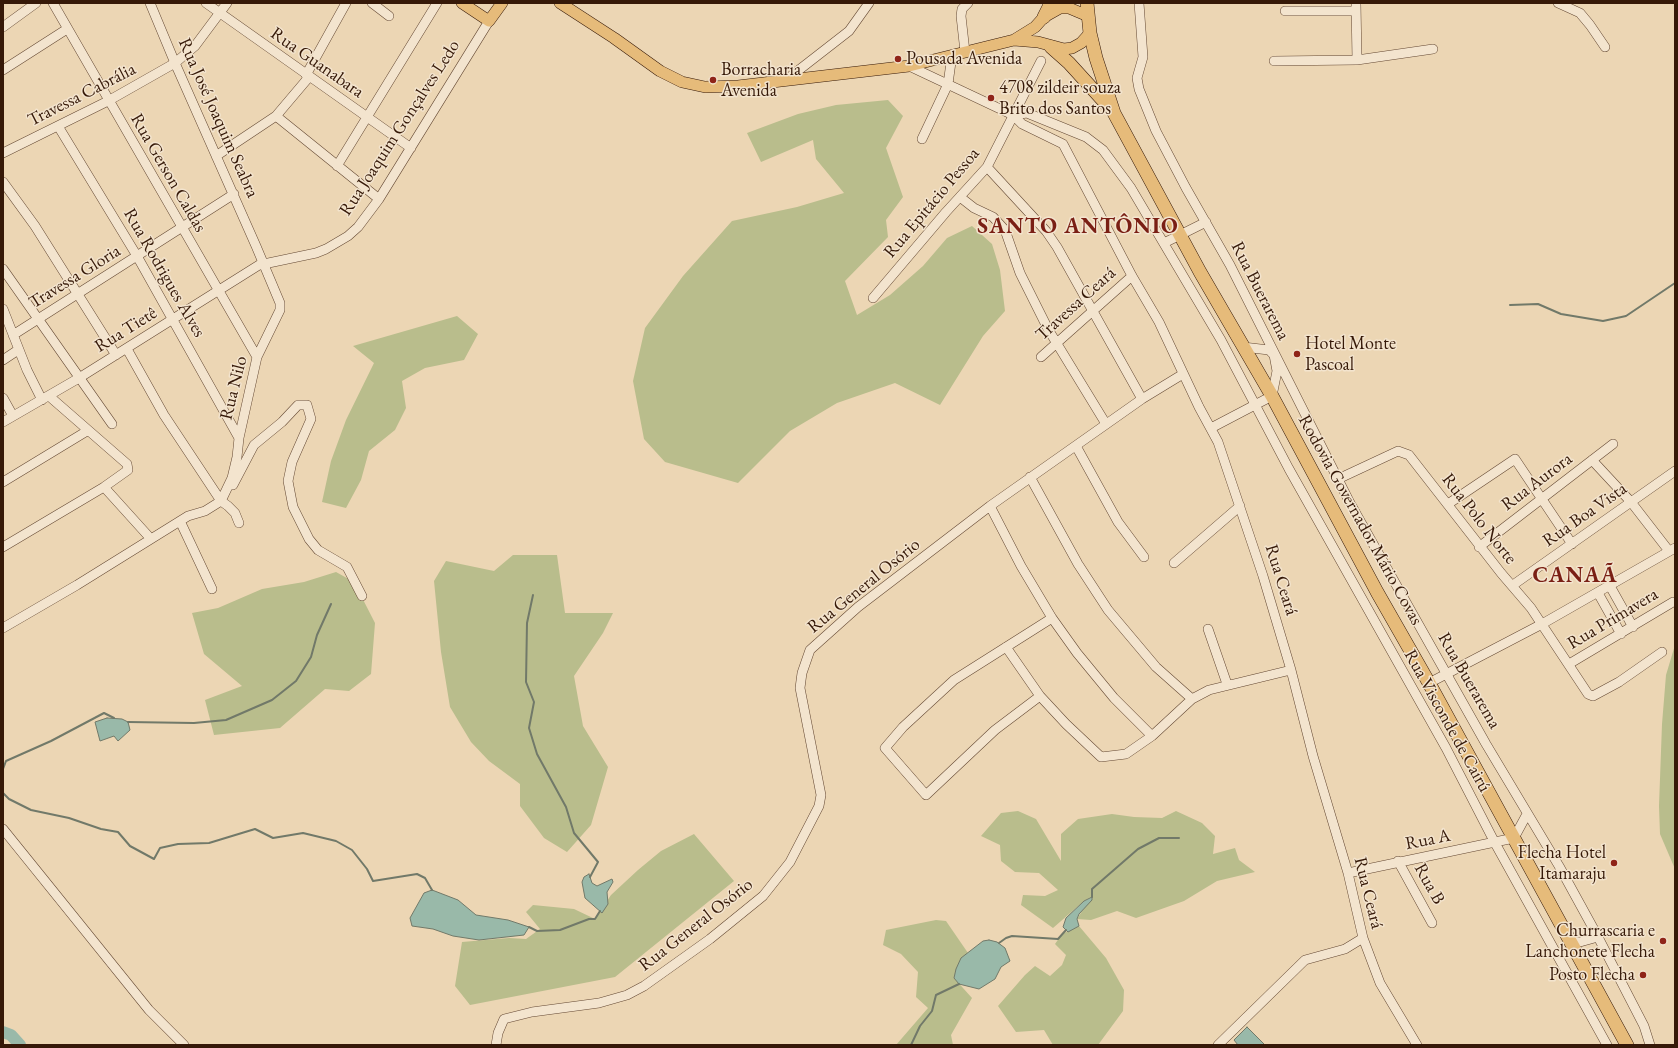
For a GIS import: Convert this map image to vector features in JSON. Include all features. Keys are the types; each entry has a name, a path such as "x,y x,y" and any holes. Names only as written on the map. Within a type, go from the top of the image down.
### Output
{"highway":[{"path":"1040,22 1051,3"},
{"name":"Rodovia Governador Mário Covas","path":"1087,10 1090,33 1096,58 1114,113 1180,235 1272,396 1404,641 1429,683 1627,1045"},
{"path":"1051,47 1069,63 1114,113"}],"main road":[{"path":"462,3 489,21"},
{"name":"Rua Joaquim Gonçalves Ledo","path":"489,21 502,3"},
{"path":"560,3 614,38 660,71 693,86 718,87 909,66 1014,40 1038,42 1051,47 1064,49 1072,48 1081,43 1090,33"},
{"path":"1014,40 1060,8 1087,10"},
{"path":"1038,42 1035,34 1040,22"}],"street":[{"path":"3,27 36,3"},
{"name":"Rua Gerson Caldas","path":"53,3 181,228 257,357"},
{"name":"Rua José Joaquim Seabra","path":"150,3 264,263"},
{"name":"Rua Guanabara","path":"206,3 411,148"},
{"name":"Travessa Cabrália","path":"3,153 108,101 175,63 195,46 227,3"},
{"path":"216,156 276,116 308,76 345,3"},
{"path":"372,3 389,16"},
{"path":"337,166 368,119 437,3"},
{"path":"786,80 849,31 869,3"},
{"path":"966,52 961,16 962,9 968,3"},
{"name":"Rua Buerarema","path":"1139,3 1143,57 1137,78 1139,89 1156,131 1230,265 1274,355 1338,479 1447,674 1527,814 1559,866 1598,937 1644,1026 1650,1045"},
{"path":"1558,3 1580,13 1590,25 1604,47"},
{"path":"1285,10 1356,7 1357,60"},
{"name":"Rua Joaquim Gonçalves Ledo","path":"264,263 316,253 337,244 358,227 379,199 489,21"},
{"path":"3,70 67,29"},
{"path":"1274,61 1357,60 1433,49"},
{"path":"922,139 948,84 952,55"},
{"name":"Rua Epitácio Pessoa","path":"873,298 987,167 1041,61"},
{"path":"909,66 1013,115 1022,124 1063,144 1079,134"},
{"path":"1013,115 1028,113 1079,134 1093,142 1112,161 1131,188 1164,243 1206,222"},
{"path":"276,116 379,199"},
{"name":"Rua Rodrigues Alves","path":"58,126 137,256 239,438"},
{"name":"Rua Ceará","path":"1063,144 1132,276 1159,322 1183,374 1211,428 1228,468 1291,670 1313,756 1348,873 1363,938 1380,983 1417,1045"},
{"path":"987,167 1046,231 1142,399"},
{"path":"3,182 35,226 79,293 116,355"},
{"name":"Travessa Gloria","path":"13,334 234,194"},
{"path":"960,197 974,208 993,217 1005,230 1020,273 1056,344 1106,424"},
{"name":"Rua Visconde de Cairú","path":"1164,243 1221,340 1289,469 1446,748 1495,843 1607,1045"},
{"name":"Rua Tietê","path":"3,422 127,349 264,263"},
{"name":"Rua Nilo","path":"221,501 237,457 239,438 257,357 280,310 280,303 264,263"},
{"path":"3,269 39,318 112,424"},
{"name":"Travessa Ceará","path":"1041,357 1132,276"},
{"path":"3,309 18,350 46,398 87,431 129,468 128,472 3,547"},
{"path":"1211,428 1272,396 1277,371 1274,355 1269,350 1243,347"},
{"path":"127,349 164,415 221,501 235,513 239,523"},
{"path":"3,360 18,350"},
{"name":"Rua General Osório","path":"496,1045 498,1033 504,1018 532,1012 599,1003 627,995 638,989 665,972 710,939 763,896 790,862 819,806 821,795 800,688 806,659 810,650 858,607 990,506 1142,399 1183,374"},
{"path":"3,398 13,416"},
{"path":"227,488 234,484 254,445 282,422 298,405 307,405 311,419 292,462 288,481 293,507 309,539 318,550 347,567 362,596"},
{"path":"3,482 87,431"},
{"name":"Rua Aurora","path":"1480,547 1613,444"},
{"path":"1076,446 1118,522 1144,556"},
{"name":"Rua Polo Norte","path":"1338,479 1398,451 1402,451 1409,455 1500,573 1513,585 1542,624 1588,694 1593,696 1619,682 1662,652"},
{"path":"1448,504 1513,460 1516,460 1572,544"},
{"path":"1429,683 1542,624 1672,549 1632,502 1592,460"},
{"name":"Rua Boa Vista","path":"1513,585 1675,471"},
{"path":"1030,477 1078,564 1108,610 1156,667 1192,699"},
{"path":"104,487 151,539"},
{"path":"3,628 77,585 188,516 211,508 221,501"},
{"path":"990,506 1021,566 1052,618 1081,659 1114,698 1152,736"},
{"path":"1174,563 1240,506"},
{"path":"180,521 212,589"},
{"path":"1610,586 1633,627"},
{"path":"1598,593 1621,634"},
{"name":"Rua Primavera","path":"1569,664 1673,602"},
{"path":"1040,696 995,730 926,795 885,748 902,727 954,680 1052,618"},
{"path":"1208,629 1227,684"},
{"path":"1387,645 1404,641"},
{"path":"1006,647 1040,696 1066,724 1101,757 1126,754 1152,736 1192,699 1209,690 1227,684 1291,670"},
{"path":"1514,838 1527,814"},
{"path":"3,829 149,1010 184,1045"},
{"name":"Rua A","path":"1348,873 1514,838"},
{"name":"Rua B","path":"1398,862 1432,923"},
{"path":"1570,941 1587,941 1598,937"},
{"path":"1218,1045 1305,960 1345,949 1363,938"}],"green space":[{"path":"888,100 903,116 886,148 903,197 886,220 888,237 845,281 857,315 890,295 923,266 947,238 972,226 992,244 1000,270 1005,311 983,336 940,405 895,383 837,403 790,431 738,483 665,462 644,439 633,381 645,328 683,276 732,221 797,207 844,193 816,159 813,140 761,162 747,133 798,114 836,105"},
{"path":"457,316 478,334 464,360 425,368 402,381 406,408 395,430 369,451 361,480 346,508 322,502 331,461 346,420 374,363 353,346"},
{"path":"513,555 557,555 565,613 613,613 603,633 574,676 583,726 608,767 591,825 567,852 544,838 520,806 520,784 489,761 471,742 450,707 441,652 434,581 446,561 494,571"},
{"path":"336,572 354,582 375,623 371,674 349,691 325,689 280,728 214,735 205,700 242,686 204,654 192,613 218,608 262,589 304,582"},
{"path":"1675,645 1675,869 1660,834 1659,806 1662,724 1666,675"},
{"path":"1018,811 1036,819 1061,861 1061,834 1078,819 1112,814 1134,817 1162,818 1176,811 1202,823 1215,836 1213,854 1235,848 1239,860 1255,872 1217,881 1184,901 1136,918 1117,911 1091,920 1077,919 1091,897 1084,901 1053,928 1021,905 1023,895 1045,896 1058,890 1039,873 1015,872 1001,861 1000,845 981,836 1001,813"},
{"path":"694,834 734,881 615,977 470,1005 455,986 462,942 509,938 526,939 540,929 526,912 533,905 574,909 595,919 611,895 638,870 661,851"},
{"path":"936,920 946,921 968,953 959,963 954,978 972,998 951,1035 953,1045 896,1045 928,1008 916,997 918,972 901,954 883,945 886,930"},
{"path":"1079,926 1106,958 1124,990 1123,1011 1098,1045 1053,1045 1044,1030 1016,1032 998,1006 1025,975 1035,966 1050,976 1062,965 1066,955 1055,944 1062,934"}],"shaded area":[{"path":"107,718 122,719 128,722 130,730 118,741 114,736 100,741 95,722"},
{"path":"589,874 592,883 597,886 612,879 613,882 607,892 608,904 602,913 585,898 582,882 584,877"},
{"path":"432,890 458,900 476,915 508,920 529,927 524,935 479,940 453,936 433,929 412,926 410,918 424,893"},
{"path":"1092,897 1092,900 1079,914 1077,919 1079,926 1068,932 1063,927 1066,918 1084,901"},
{"path":"989,940 997,942 1005,948 1010,961 1001,967 995,979 979,989 959,984 954,978 961,958 983,941"},
{"path":"1247,1027 1265,1045 1238,1045 1234,1040"}],"waterway":[{"path":"1510,305 1538,304 1561,314 1603,321 1626,316 1675,283"},
{"path":"533,595 527,623 526,682 534,702 529,728 537,754 566,807 574,833 598,862 590,877"},
{"path":"128,722 194,723 226,720 272,700 296,681 311,657 317,635 331,604"},
{"path":"3,769 6,761 51,741 104,713 114,718"},
{"path":"3,793 9,799 31,810 69,818 101,829 118,832 130,846 154,859 160,848 178,844 209,843 255,829 273,838 303,833 336,841 352,850 367,869 373,881 417,874 425,878 432,890"},
{"path":"1092,897 1092,889 1138,849 1159,838 1179,838"},
{"path":"529,927 537,931 560,930 589,919 595,919 600,911"},
{"path":"999,943 1012,936 1058,939 1066,930"},
{"path":"911,1045 920,1026 932,1011 936,995 959,984"},
{"path":"3,1032 11,1035 20,1045"}],"place":[{"name":"Pousada Avenida","path":"898,59"},
{"name":"Borracharia Avenida","path":"713,80"},
{"name":"4708 zildeir souza Brito dos Santos","path":"991,98"},
{"name":"Hotel Monte Pascoal","path":"1297,354"},
{"name":"Flecha Hotel Itamaraju","path":"1614,863"},
{"name":"Churrascaria e Lanchonete Flecha","path":"1663,941"},
{"name":"Posto Flecha","path":"1643,975"}],"district":[{"name":"SANTO ANTÔNIO","path":"1078,227"},
{"name":"CANAÃ","path":"1575,576"}]}
